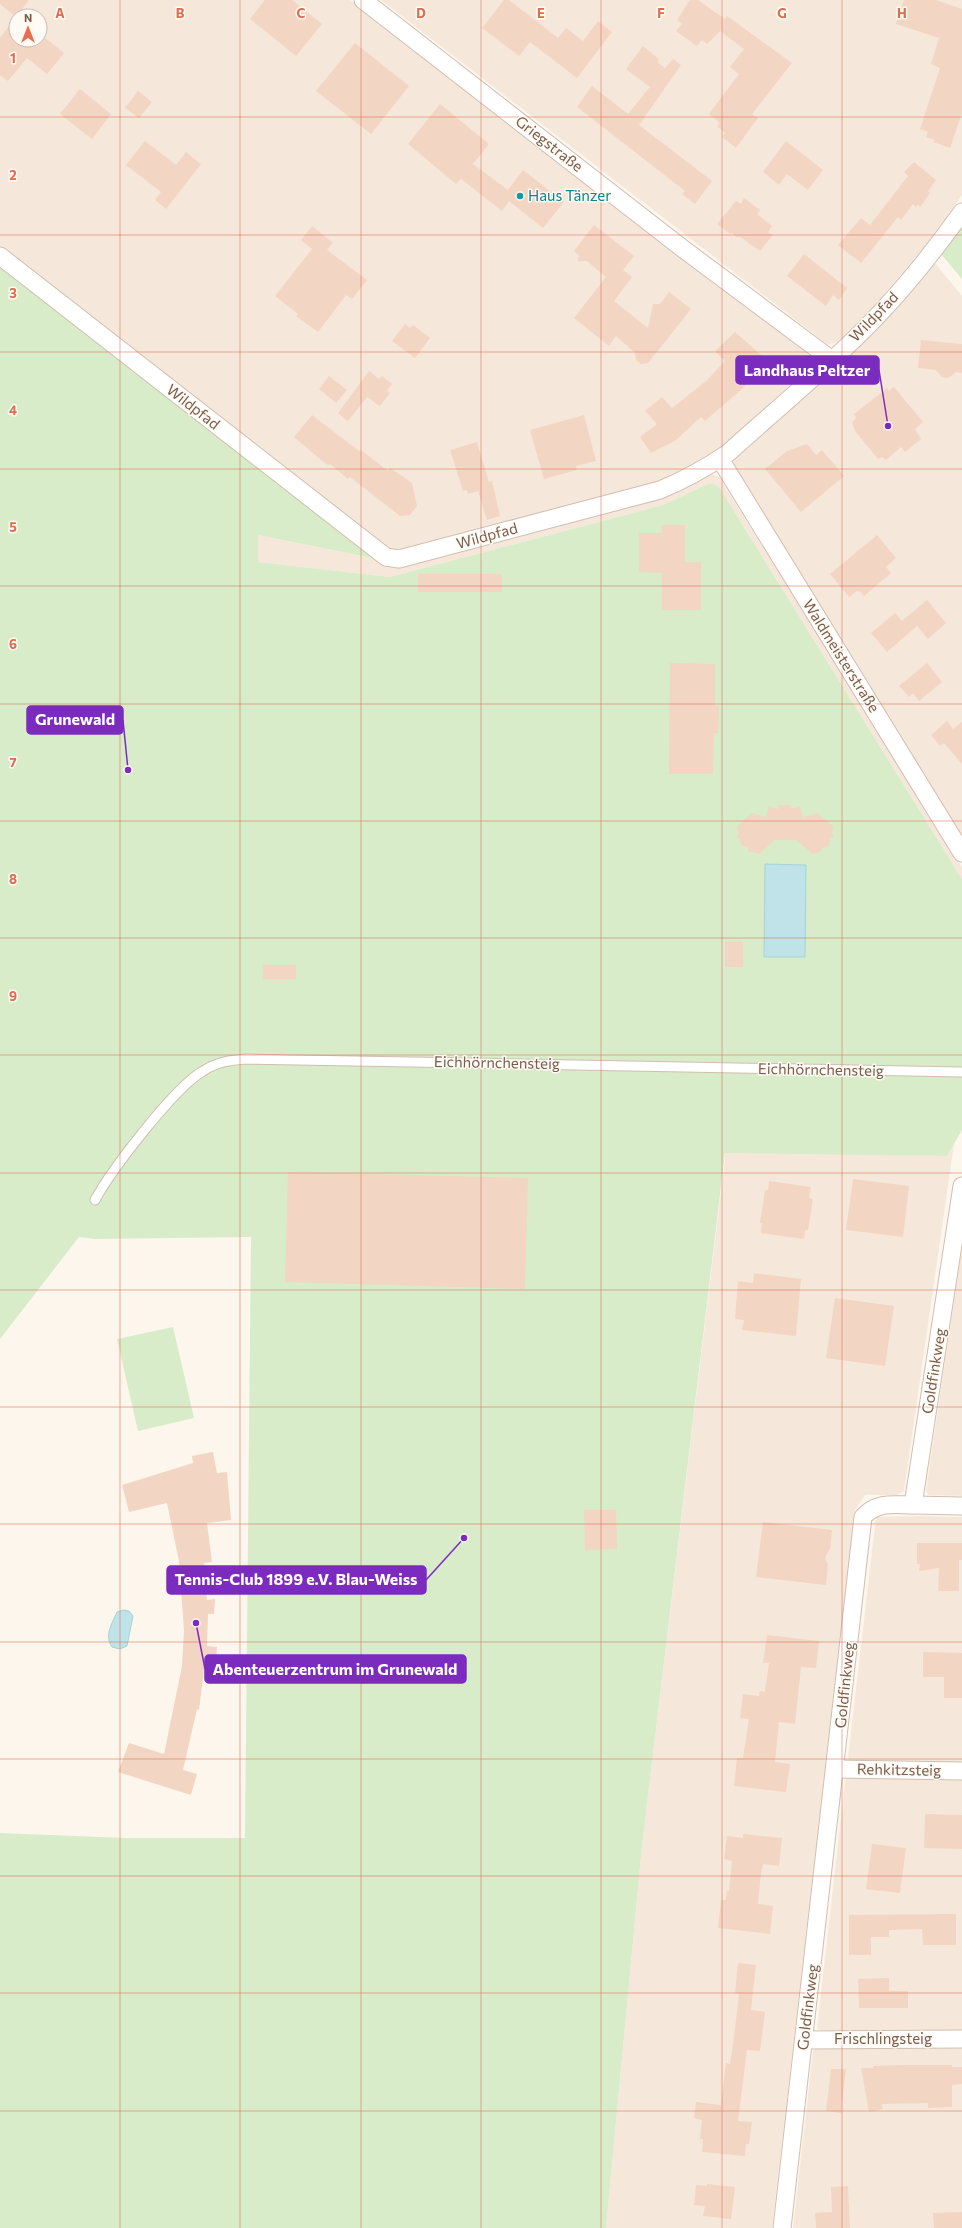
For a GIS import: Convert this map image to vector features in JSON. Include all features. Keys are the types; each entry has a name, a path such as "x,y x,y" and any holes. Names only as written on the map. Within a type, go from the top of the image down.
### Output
{"street":[{"name":"Griegstraße","path":"363,0 682,248 832,360"},
{"name":"Wildpfad","path":"0,256 386,557 398,559 660,490 686,479 720,459 832,360 881,312 933,252 962,212"},
{"name":"Waldmeisterstraße","path":"720,459 962,853"},
{"name":"Goldfinkweg","path":"782,2228 863,1517 869,1510 880,1505 914,1505 962,1186"},
{"path":"914,1505 962,1506"},
{"name":"Rehkitzsteig","path":"835,1769 962,1771"},
{"name":"Frischlingsteig","path":"804,2040 962,2038"}],"lane":[{"name":"Eichhörnchensteig","path":"96,1200 104,1184 165,1108 202,1072 222,1062 247,1058 962,1072"}],"shaded area":[{"path":"0,0 350,0 812,357 812,365 722,446 703,461 672,478 395,551 391,550 0,247"},
{"path":"381,0 962,0 962,195 931,239 876,304 836,343 827,344"},
{"path":"935,263 962,296 962,839 731,464 732,460 883,322"},
{"path":"711,474 719,477 962,867 962,879 736,514 710,483 663,505 390,577 258,562 258,535 377,559 386,566 396,567 656,499 700,481"},
{"path":"954,1144 904,1491 897,1495 865,1495 855,1510 772,2228 606,2228 642,1846 726,1150 947,1156"},
{"path":"962,1246 962,1496 929,1495 926,1491"},
{"path":"876,1517 962,1517 962,1763 851,1761 848,1758"},
{"path":"848,1777 962,1778 962,2030 822,2031 817,2028 845,1782"},
{"path":"962,2046 962,2228 793,2228 813,2051 817,2048"}],"green space":[{"path":"962,226 962,279 941,254"},
{"path":"0,267 377,559 258,535 258,562 390,577 663,505 710,483 719,487 962,879 962,1130 947,1156 725,1153 642,1846 606,2228 0,2228 0,1833 125,1838 245,1838 251,1237 95,1239 79,1237 0,1339"},
{"path":"173,1327 194,1418 138,1431 117,1339"}],"water":[{"path":"765,864 806,865 805,957 764,957"},
{"path":"123,1610 129,1611 133,1616 127,1646 120,1649 112,1647 109,1634 117,1612"}],"building":[{"path":"0,0 29,0 23,8 8,8 8,10 0,4"},
{"path":"265,0 292,0 322,24 296,56 250,19"},
{"path":"504,0 509,0 558,38 566,28 583,41 598,21 612,32 577,78 530,42 519,56 482,28"},
{"path":"690,0 698,0 725,19 727,16 792,63 752,114 758,118 736,148 722,137 725,133 717,126 720,123 709,114 739,74 730,67 744,49 720,31 707,44 702,40 697,46 676,31 682,24 677,20"},
{"path":"904,0 936,0 962,9 962,113 950,148 933,142 935,140 926,137 928,132 920,129 940,68 931,64 939,38 896,24"},
{"path":"8,28 8,48 48,48 48,40 64,53 47,74 27,58 8,81 0,75 0,38"},
{"path":"355,43 409,86 371,134 316,91"},
{"path":"643,46 659,59 657,62 665,68 673,59 681,65 639,125 712,181 695,204 682,194 685,191 577,107 592,86 628,114 650,87 626,69"},
{"path":"80,89 111,114 92,139 60,114"},
{"path":"138,91 152,102 139,118 125,108"},
{"path":"440,104 489,144 473,164 508,190 523,170 564,202 543,228 509,201 502,211 461,179 456,184 408,144"},
{"path":"145,141 176,165 186,152 201,164 166,209 155,200 161,192 126,165"},
{"path":"786,141 823,170 808,190 787,174 779,185 763,172"},
{"path":"914,162 936,180 928,191 930,193 920,207 918,204 916,207 913,204 901,220 898,217 861,263 838,245 861,218 870,225 908,176 904,172"},
{"path":"744,198 760,210 757,214 772,226 768,232 773,235 760,251 739,236 738,238 732,233 730,234 717,224 736,201 741,204"},
{"path":"594,225 634,256 623,270 632,277 614,301 648,328 653,304 660,304 669,292 691,309 648,363 641,364 636,360 635,353 616,336 609,346 574,318 606,277 587,261 578,261 579,255 574,251"},
{"path":"312,226 333,243 327,250 367,280 352,299 346,295 318,332 296,316 298,314 275,296 312,249 301,240"},
{"path":"804,254 847,288 839,300 833,295 826,306 787,276"},
{"path":"405,324 410,328 413,325 430,338 415,358 392,341"},
{"path":"735,332 769,362 741,390 705,421 701,417 675,441 651,453 640,437 657,424 645,411 662,397 672,408 706,381 725,361 715,351"},
{"path":"921,340 962,344 962,373 956,372 950,377 946,378 942,377 936,370 918,368"},
{"path":"369,371 379,379 382,376 392,384 387,391 390,393 380,406 367,397 348,421 338,413"},
{"path":"329,376 347,390 336,403 319,389"},
{"path":"894,387 923,422 915,429 921,439 905,452 901,447 886,460 882,457 878,459 855,431 852,422 856,418 854,414 887,388 889,391"},
{"path":"312,415 388,471 390,468 412,483 417,506 410,515 400,516 350,477 348,479 330,464 328,465 321,460 294,437"},
{"path":"584,415 596,461 576,466 577,470 544,479 530,430"},
{"path":"477,442 489,482 492,481 500,516 487,520 478,491 468,494 467,490 463,491 450,450"},
{"path":"807,444 816,455 822,450 844,476 801,512 765,469 787,451"},
{"path":"662,525 685,525 685,562 701,562 701,610 662,610 662,573 639,572 639,533 662,533"},
{"path":"877,535 896,558 886,567 891,573 864,596 860,591 857,591 849,597 830,574"},
{"path":"418,574 502,574 502,592 418,592"},
{"path":"927,600 946,623 928,639 917,626 887,652 871,633 895,613 902,621"},
{"path":"670,663 715,664 715,706 719,706 718,733 714,733 713,774 669,774"},
{"path":"927,663 942,682 919,701 913,693 909,697 899,686"},
{"path":"947,721 953,729 962,722 962,764 944,743 940,746 931,735"},
{"path":"779,805 790,805 792,809 800,806 803,817 817,813 833,826 832,833 834,837 830,839 829,846 822,848 822,851 813,854 796,840 775,840 759,854 748,851 748,847 742,846 740,839 736,837 739,833 737,826 752,813 766,817 769,807 778,809"},
{"path":"725,942 743,942 743,967 725,967"},
{"path":"263,965 296,965 296,979 263,979"},
{"path":"288,1172 528,1178 525,1289 285,1282"},
{"path":"853,1179 909,1186 903,1237 846,1230"},
{"path":"769,1181 811,1187 809,1198 813,1199 808,1230 805,1230 804,1239 761,1233 762,1223 760,1223 765,1190 768,1190"},
{"path":"754,1273 801,1279 796,1336 742,1330 744,1320 735,1319 738,1281 753,1283"},
{"path":"835,1298 894,1306 885,1366 826,1358"},
{"path":"213,1452 217,1473 227,1472 231,1520 207,1523 212,1562 204,1563 207,1600 215,1599 214,1614 208,1614 207,1646 217,1647 216,1662 205,1661 199,1710 197,1709 183,1770 197,1774 191,1795 118,1772 129,1743 164,1754 182,1666 184,1631 179,1561 167,1503 129,1512 122,1485 193,1463 192,1456"},
{"path":"584,1510 616,1510 617,1549 585,1550"},
{"path":"763,1522 832,1530 830,1549 825,1558 828,1565 826,1585 756,1577"},
{"path":"917,1543 962,1543 962,1560 959,1560 959,1591 938,1591 939,1568 919,1571 920,1564 917,1564"},
{"path":"767,1635 819,1641 816,1668 801,1667 795,1724 779,1722 775,1762 790,1764 786,1792 734,1786 737,1758 743,1758 749,1719 740,1718 743,1694 759,1696 760,1691 765,1692 769,1663 763,1663"},
{"path":"923,1652 962,1653 962,1698 944,1698 944,1677 923,1677"},
{"path":"925,1814 962,1815 962,1849 924,1848"},
{"path":"743,1834 782,1838 779,1866 763,1864 761,1873 758,1904 773,1906 770,1934 718,1928 721,1900 726,1900 727,1891 729,1891 732,1861 724,1859 727,1836 743,1838"},
{"path":"872,1844 906,1848 900,1893 866,1889"},
{"path":"956,1914 956,1945 923,1945 922,1929 889,1930 889,1937 871,1937 871,1955 849,1955 849,1915"},
{"path":"738,1963 756,1965 751,2010 765,2012 760,2051 747,2050 738,2121 752,2122 749,2144 746,2144 745,2156 702,2152 703,2139 700,2139 702,2120 694,2118 696,2102 721,2105 726,2063 730,2064 734,2037 739,1994 735,1993"},
{"path":"889,1978 889,1991 908,1991 908,2008 859,2008 858,1979"},
{"path":"903,2065 952,2065 952,2067 962,2067 962,2084 952,2085 952,2107 928,2108 928,2103 882,2104 883,2109 869,2112 861,2068"},
{"path":"831,2069 846,2069 841,2113 826,2111"},
{"path":"707,2184 735,2187 731,2219 703,2216 705,2206 694,2205 696,2185 707,2186"},
{"path":"848,2186 850,2228 816,2228 815,2213 832,2212 831,2187"},
{"path":"962,2212 962,2228 934,2228 933,2213"}],"place":[{"name":"Haus Tänzer","path":"520,196"},
{"name":"Landhaus Peltzer","path":"888,426"},
{"name":"Grunewald","path":"128,770"},
{"name":"Tennis-Club 1899 e.V. Blau-Weiss","path":"464,1538"},
{"name":"Abenteuerzentrum im Grunewald","path":"196,1623"}]}
